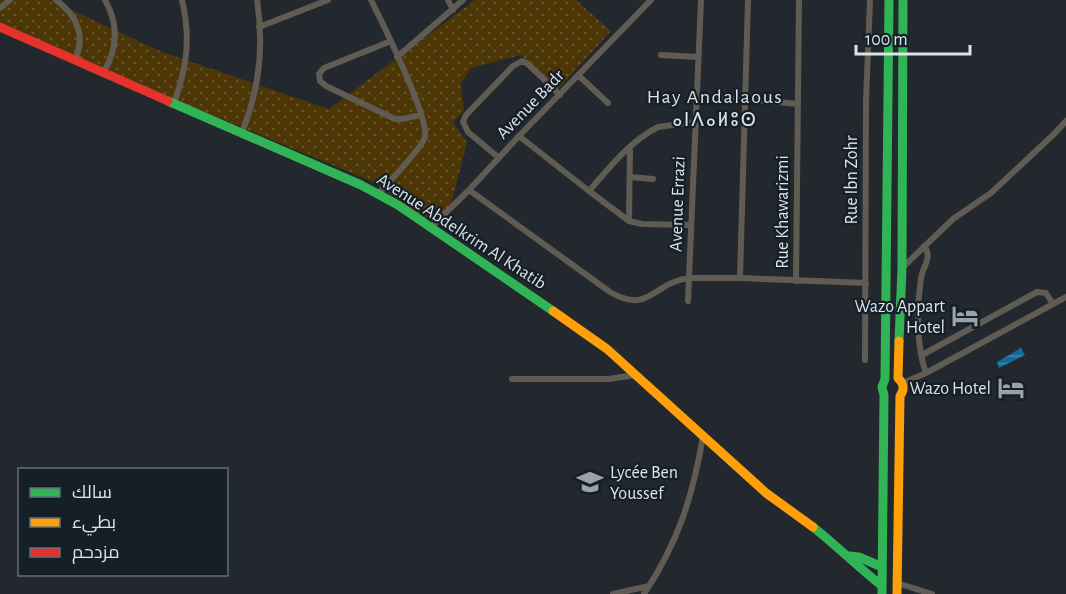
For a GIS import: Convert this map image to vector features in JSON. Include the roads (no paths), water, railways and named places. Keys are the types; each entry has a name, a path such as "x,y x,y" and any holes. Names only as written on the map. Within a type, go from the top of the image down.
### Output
{"main road":[{"path":"882,590 884,394 882,385 885,379 889,0"},
{"path":"897,594 900,396 903,390 901,380 903,0"},
{"name":"Avenue Abdelkrim Al Khatib","path":"0,27 242,133 398,205 607,349 766,494 849,556 882,590"},
{"path":"885,379 892,376 901,380"},
{"path":"884,394 890,398 900,396"},
{"name":"Avenue Abdelkrim Al Khatib","path":"849,556 859,557 882,567"}],"street":[{"path":"0,8 10,0"},
{"path":"56,0 71,13 77,25 80,43 75,60"},
{"path":"103,73 111,59 116,38 114,22 105,0"},
{"path":"174,103 185,68 188,44 187,22 182,0"},
{"path":"242,133 253,102 259,60 257,0"},
{"path":"259,27 328,0"},
{"path":"371,0 391,41 421,115 425,133 419,147 378,194"},
{"path":"448,0 453,10"},
{"path":"397,57 463,0"},
{"name":"Avenue Badr","path":"430,228 651,0"},
{"name":"Avenue Errazi","path":"688,301 701,0"},
{"path":"740,278 748,0"},
{"name":"Rue Khawarizmi","path":"796,281 799,0"},
{"name":"Rue Ibn Zohr","path":"865,360 866,102 870,0"},
{"path":"391,41 324,68 319,74 321,84 395,119 421,115"},
{"path":"661,55 698,57"},
{"path":"499,158 468,132 463,122 466,115 480,100 513,66 522,61 560,95"},
{"path":"578,75 608,103"},
{"path":"697,98 745,99 798,104"},
{"path":"902,268 953,219 991,193 1066,121"},
{"path":"589,191 630,147 658,127 695,122"},
{"path":"519,136 629,221 642,224 691,225"},
{"path":"629,221 630,147"},
{"path":"630,177 653,178"},
{"path":"469,190 618,297 634,302 668,285 689,278 866,283"},
{"path":"924,246 928,251 928,257 922,273 918,327 926,373"},
{"path":"922,355 1037,292 1046,293 1053,304"},
{"path":"901,380 926,373 1066,297"},
{"path":"512,379 608,379 637,375"},
{"path":"644,594 669,551 683,517 696,474 703,436"},
{"path":"897,583 932,594"},
{"path":"613,594 650,586"}],"water":[{"path":"1021,348 1025,355 999,368 997,362"}],"place":[{"name":"Wazo Appart Hotel","path":"965,316"},
{"name":"Wazo Hotel","path":"1011,388"},
{"name":"Lycée Ben Youssef","path":"590,482"}],"district":[{"name":"Hay Andalaous ⴰⵏⴷⴰⵍⵓⵙ","path":"715,108"}]}
